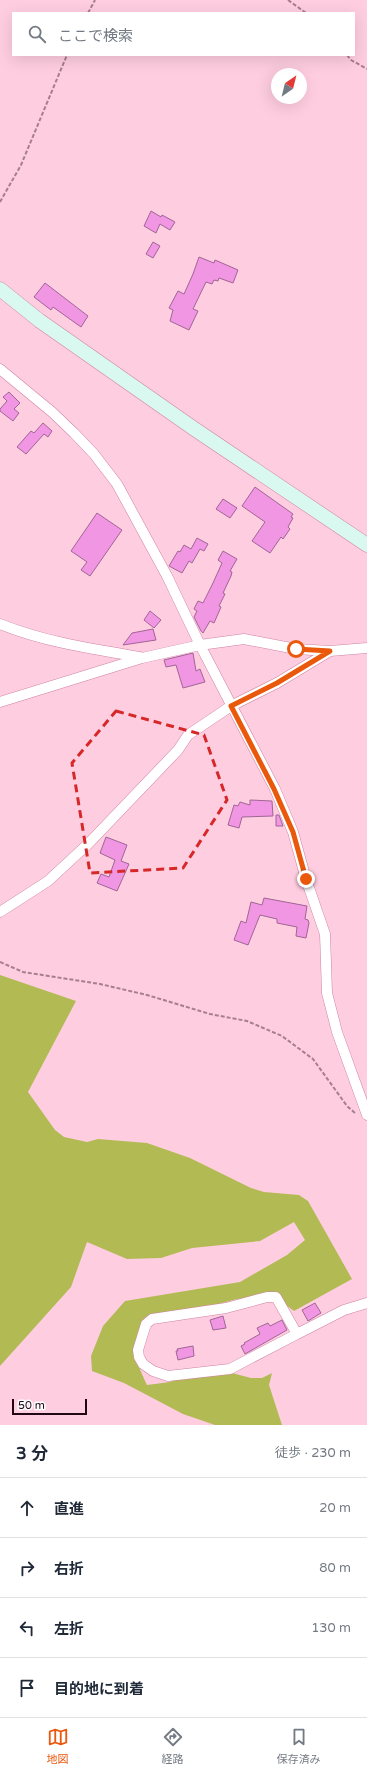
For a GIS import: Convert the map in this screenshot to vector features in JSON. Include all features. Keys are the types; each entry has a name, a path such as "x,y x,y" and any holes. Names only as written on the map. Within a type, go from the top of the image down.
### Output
{"street":[{"path":"0,289 40,321 193,428 367,545"},
{"path":"0,370 47,407 74,433 94,454 117,484 167,576 200,645 274,789 293,832 306,879 325,934 327,993 362,1115"},
{"path":"0,624 21,632 57,642 142,658"},
{"path":"0,702 142,658 200,645 244,639 296,649 330,651 367,648"},
{"path":"0,912 48,881 88,844 178,750 188,735 231,706 277,683 330,651"},
{"path":"297,1334 276,1297 267,1297 226,1308 152,1319 146,1324 138,1350 139,1357 143,1364 153,1371 168,1376 230,1369 344,1310 367,1303"}],"path":[{"path":"89,12 95,0"},
{"path":"288,0 305,12"},
{"path":"0,202 21,165 67,56"},
{"path":"348,56 351,60 367,68"},
{"path":"0,962 23,972 100,984 147,995 210,1014 247,1022 282,1036 313,1059 347,1106 362,1115"}],"highlighted area":[{"path":"116,711 204,735 227,800 183,868 90,873 72,763"}],"green space":[{"path":"0,975 76,1001 28,1092 55,1130 64,1137 87,1142 98,1139 147,1143 190,1158 251,1188 264,1192 299,1195 308,1201 352,1279 294,1311 275,1297 237,1299 152,1322 139,1347 137,1359 147,1385 170,1382 193,1371 217,1369 251,1378 262,1378 272,1373 269,1385 282,1425 215,1425 183,1414 124,1383 92,1371 91,1356 103,1326 125,1301 240,1282 287,1255 305,1240 294,1222 260,1241 192,1248 161,1258 127,1259 87,1242 71,1287 0,1366"}],"building":[{"path":"151,211 161,217 162,215 175,222 170,230 160,224 156,233 144,226"},
{"path":"153,242 160,246 153,258 146,254"},
{"path":"199,257 214,263 215,260 238,270 233,283 219,278 218,281 214,280 212,284 206,282 193,309 198,311 189,330 170,321 173,310 169,308 178,291 184,294"},
{"path":"45,283 88,316 81,327 53,307 51,310 34,297"},
{"path":"9,392 20,403 14,409 19,413 13,421 0,411 7,401 3,397"},
{"path":"43,423 52,431 48,437 44,434 26,454 17,447 31,431 34,433"},
{"path":"255,487 293,514 291,517 293,518 288,527 290,529 283,539 281,537 270,553 252,541 265,522 242,506"},
{"path":"223,499 237,508 230,518 216,509"},
{"path":"97,513 122,530 90,576 81,570 87,562 71,551"},
{"path":"197,538 208,544 204,551 200,549 192,563 189,561 182,573 169,566 178,551 180,552 184,545 191,549"},
{"path":"223,551 237,559 230,571 232,572 231,576 223,593 225,594 219,606 221,607 214,623 210,621 203,633 194,617 197,611 194,609 198,601 203,603 213,583 222,563 218,560"},
{"path":"150,611 161,620 154,628 144,620"},
{"path":"153,629 156,640 123,645 132,633"},
{"path":"193,653 196,671 200,669 205,682 183,688 176,665 166,667 164,660"},
{"path":"250,800 272,801 273,816 242,817 239,828 228,825 234,805 238,806 240,802 250,805"},
{"path":"276,815 279,815 283,826 276,826"},
{"path":"106,837 127,845 121,861 129,864 117,891 97,883 101,874 109,877 115,860 100,853"},
{"path":"264,898 307,906 305,919 308,920 309,923 306,938 296,936 297,927 277,923 277,919 260,915 248,945 234,940 241,921 246,923 251,902 262,905"},
{"path":"315,1303 321,1313 308,1321 302,1310"},
{"path":"223,1316 226,1328 213,1330 210,1320"},
{"path":"282,1320 287,1330 245,1354 241,1346 260,1334 257,1328 268,1323 270,1326"},
{"path":"193,1346 194,1356 178,1360 177,1349"}],"route":[{"path":"296,649 330,651 277,683 231,706 274,789 293,832 306,879"}]}
